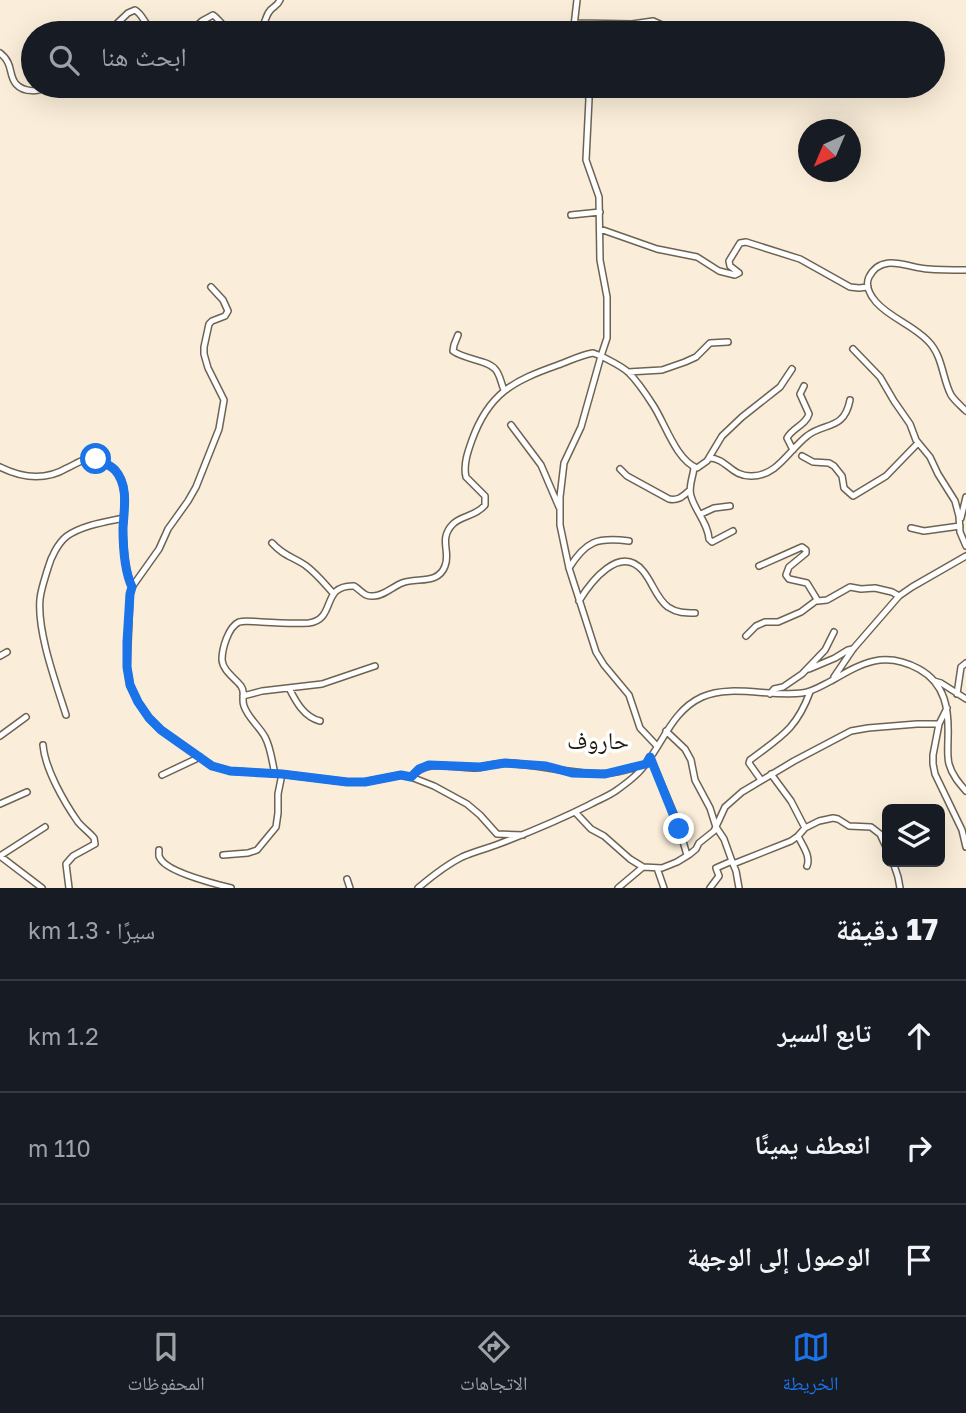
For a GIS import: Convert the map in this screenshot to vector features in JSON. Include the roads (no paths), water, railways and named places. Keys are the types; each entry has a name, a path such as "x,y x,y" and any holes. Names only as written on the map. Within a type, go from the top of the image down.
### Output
{"street":[{"path":"264,21 269,10 277,6 280,0"},
{"path":"575,21 577,0"},
{"path":"120,21 135,10 144,21"},
{"path":"202,21 213,15 220,21"},
{"path":"0,53 8,62 14,82 21,87"},
{"path":"589,98 586,160 599,197 600,260 606,291 607,338 581,427 564,463 559,507 560,525 569,568 600,660 629,695 640,728 657,746"},
{"path":"570,215 600,212"},
{"path":"600,229 657,249 697,257 719,271 735,275 739,273 730,266 729,261 738,244 746,242 800,259 849,287 868,287"},
{"path":"966,270 928,269 902,263 884,264 876,268 870,276 868,287 881,307 930,343 941,364 951,396 966,411"},
{"path":"211,287 223,300 228,311 225,316 210,322 204,354 208,368 225,400 219,429 196,487 168,529 159,549 132,587 127,667 130,685 138,702 156,725 212,766 223,770 357,782 401,775 411,777 435,786 467,804 497,834 523,835"},
{"path":"458,335 453,351 493,366 504,390"},
{"path":"628,372 662,370 693,359 707,344 728,342"},
{"path":"853,349 882,380 910,424 918,443 930,457 957,509 966,546"},
{"path":"275,774 268,743 245,711 242,687 226,669 222,659 233,626 243,621 318,621 324,616 333,593 339,588 350,586 360,589 367,596 377,596 407,581 427,580 442,571 446,561 445,543 449,529 458,520 478,513 485,505 485,496 466,477 465,465 481,421 494,399 504,390 537,373 589,353 597,353 628,372 653,405 685,460 694,468"},
{"path":"694,468 701,466 709,458 722,436 780,387 792,369"},
{"path":"793,450 786,438 807,420 809,414 800,394 804,386"},
{"path":"709,458 719,459 735,473 752,477 763,475 775,469 810,434 835,424 845,414 850,400"},
{"path":"511,425 541,465 559,507"},
{"path":"802,456 813,462 834,466 842,476 844,488 853,496 886,476 918,443"},
{"path":"0,467 32,477 57,473 79,461 96,459 114,469 120,477 125,502 123,531 128,577 132,587"},
{"path":"694,468 690,490 709,539 712,542 733,531"},
{"path":"621,469 626,476 669,499 681,498 690,490"},
{"path":"959,523 966,497"},
{"path":"701,514 714,508 730,506"},
{"path":"66,715 52,670 40,610 41,593 50,560 67,536 98,523 124,518"},
{"path":"911,528 924,531 959,523"},
{"path":"569,568 587,545 603,540 629,541"},
{"path":"272,543 281,553 313,571 333,593"},
{"path":"759,566 802,547 806,553 789,567 786,575 789,579 807,583 820,602 850,587 875,588 899,596"},
{"path":"832,680 853,649 899,596 966,556"},
{"path":"579,601 606,569 618,563 628,563 642,570 668,607 679,612 695,613"},
{"path":"746,636 756,626 765,622 778,622 801,612 817,600"},
{"path":"770,694 805,670 825,650 834,632"},
{"path":"805,670 853,649"},
{"path":"0,656 7,652"},
{"path":"418,888 462,857 523,835 614,792 646,764 679,713 702,697 729,691 770,694 810,692 876,659 913,666 927,674 942,691 947,708 948,762 955,778 966,791"},
{"path":"957,694 961,667 966,663"},
{"path":"243,696 322,684 375,666"},
{"path":"934,681 966,699"},
{"path":"289,688 305,713 320,721"},
{"path":"761,780 749,763 750,760 783,735 800,714 810,692"},
{"path":"947,708 939,724 933,755 934,770 962,830 966,847"},
{"path":"0,736 26,717"},
{"path":"575,812 591,829 611,841 630,859 643,867 657,868 677,862 696,849 716,827 725,807 742,792 851,731 939,724"},
{"path":"666,731 685,749 691,760 695,780 724,839 736,871 739,888"},
{"path":"44,745 46,758 59,790 80,824 94,838 93,845 73,856 66,864 69,888"},
{"path":"162,775 200,757"},
{"path":"650,757 677,821 687,855"},
{"path":"411,777 419,769 429,765 480,767 505,763 546,766 572,773 605,774 646,764"},
{"path":"223,855 254,851 276,827 282,774"},
{"path":"771,774 805,828"},
{"path":"0,804 27,792"},
{"path":"710,888 719,876 716,867 765,852 798,836 805,828 819,821 833,818 849,826 871,827 882,838"},
{"path":"42,888 0,856 45,827"},
{"path":"798,836 807,855 807,866"},
{"path":"159,850 160,858 173,869 231,888"},
{"path":"618,888 643,867"},
{"path":"894,867 900,888"},
{"path":"657,868 664,888"},
{"path":"347,879 350,888"}],"district":[{"name":"حاروف","path":"598,741"}]}
